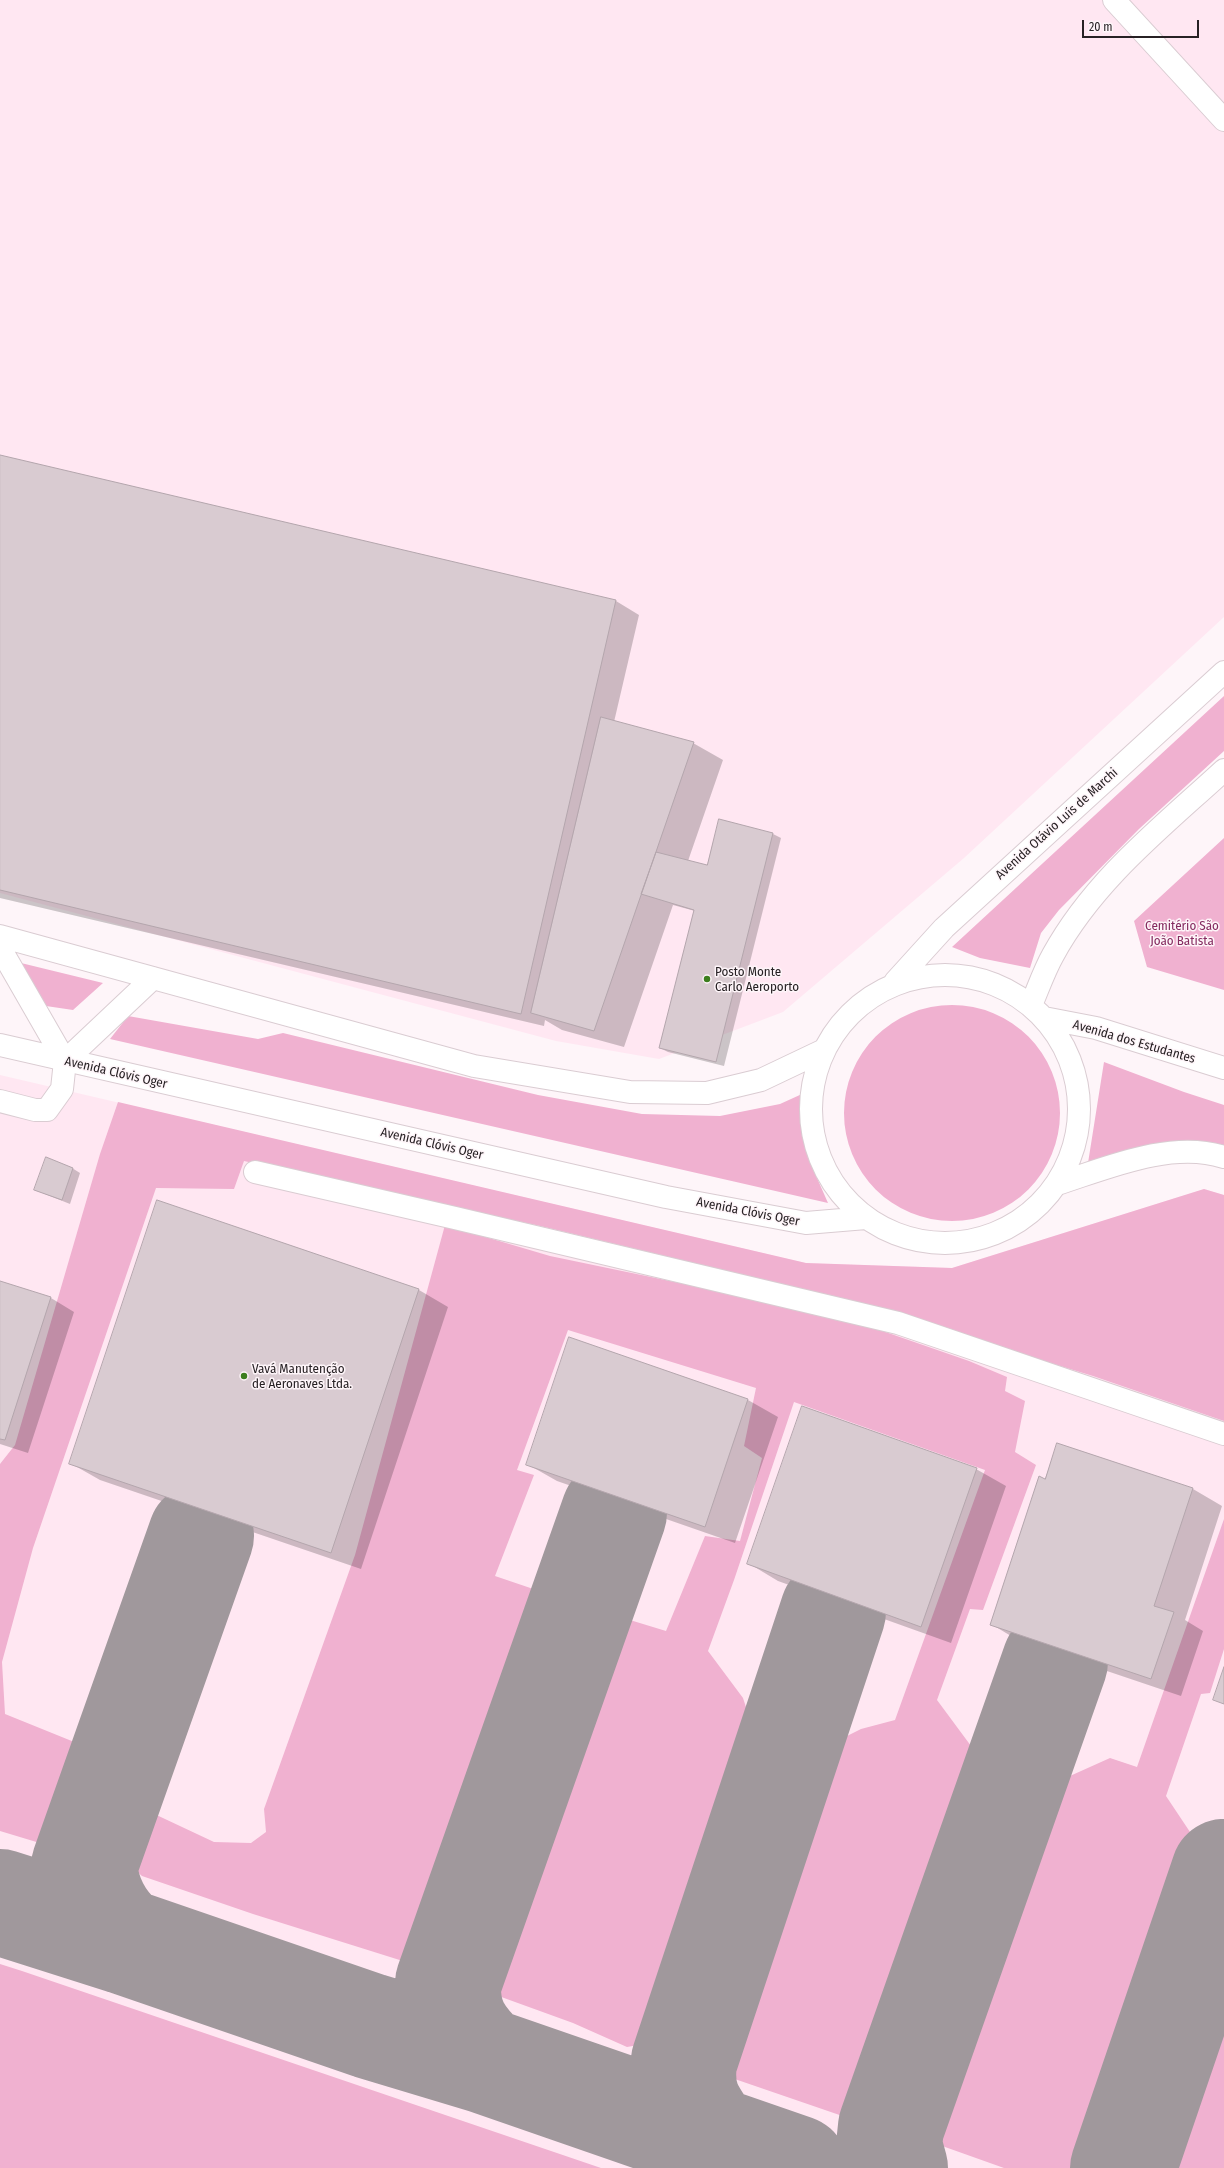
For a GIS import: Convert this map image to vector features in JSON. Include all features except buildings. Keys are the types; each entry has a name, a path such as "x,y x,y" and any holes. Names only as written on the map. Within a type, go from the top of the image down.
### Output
{"main road":[{"path":"1114,0 1224,120"},
{"name":"Avenida Otávio Luís de Marchi","path":"895,982 944,928 1224,672"},
{"path":"1038,1012 1052,955 1079,913 1114,870 1224,770"},
{"path":"0,936 474,1066 630,1092 707,1093 761,1080 822,1051"},
{"path":"0,948 65,1061 62,1089 47,1110 35,1110 0,1101"},
{"path":"930,974 967,975 1001,986 1038,1012 1069,1056 1079,1099 1075,1143 1057,1184 1033,1211 1003,1231 969,1242 933,1243 898,1236 866,1218 833,1185 814,1142 810,1096 822,1051 841,1022 866,999 895,982 930,974"},
{"path":"65,1061 154,978"},
{"name":"Avenida dos Estudantes","path":"1038,1012 1096,1028 1224,1068"},
{"name":"Avenida Clóvis Oger","path":"0,1045 666,1197 806,1223 866,1218"},
{"path":"1057,1184 1135,1158 1176,1153 1214,1154 1224,1157"},
{"path":"255,1172 898,1323 1224,1434"}],"shaded area":[{"path":"0,0 1224,0 1224,617 964,858 783,1012 659,1059 556,1041 0,893"},
{"path":"0,1075 806,1263 952,1268 1204,1189 1224,1195 1224,2168 0,2168"}],"green space":[{"path":"1224,696 1224,751 1139,829 1059,910 1041,933 1030,968 980,958 952,947"},
{"name":"Cemitério São João Batista","path":"1224,838 1224,990 1147,967 1134,921"},
{"path":"21,963 103,983 73,1010 46,1006"},
{"path":"941,1005 963,1005 993,1013 1003,1018 1021,1029 1036,1044 1052,1072 1060,1102 1060,1124 1052,1154 1036,1182 1021,1197 993,1213 973,1219 963,1221 941,1221 911,1213 901,1208 883,1197 868,1182 852,1154 846,1134 844,1124 844,1102 852,1072 857,1062 868,1044 883,1029 911,1013 931,1007"},
{"path":"128,1016 258,1039 283,1033 538,1095 642,1114 720,1116 780,1104 802,1094 802,1136 810,1162 828,1203 110,1039"},
{"path":"1104,1062 1184,1092 1224,1105 1224,1150 1088,1163"},
{"path":"118,1102 806,1263 952,1268 1204,1189 1224,1195 1224,1421 1093,1376 827,1295 540,1226 244,1161 234,1189 156,1188 33,1548 2,1662 5,1714 94,1750 80,1808 72,1831 53,1847 0,1831 0,1464 15,1445 100,1154"},
{"path":"445,1225 550,1256 699,1287 871,1327 969,1361 1007,1377 1005,1391 1025,1401 1015,1452 1036,1465 983,1610 970,1609 937,1700 991,1773 873,2108 857,2121 726,2076 716,2061 711,2043 810,1765 831,1744 861,1729 895,1720 985,1470 794,1402 734,1580 708,1651 743,1698 760,1750 669,2029 650,2043 627,2047 573,2023 493,1994 480,1978 482,1957 552,1770 607,1613 666,1631 705,1536 740,1541 762,1458 744,1446 756,1388 568,1330 517,1470 534,1475 495,1576 551,1595 547,1634 440,1932 428,1953 424,1956 406,1962 253,1914 142,1876 132,1867 130,1847 148,1811 214,1842 251,1843 266,1832 264,1809 355,1555"},
{"path":"1224,1519 1224,1649 1210,1693 1201,1694 1166,1796 1204,1853 1096,2168 1004,2168 931,2142 922,2129 1041,1789 1110,1758 1137,1767"},
{"path":"1224,1932 1224,2168 1145,2168"},
{"path":"0,1964 22,1971 601,2168 0,2168"}],"taxiway":[{"path":"483,2060 467,2043 456,2026 450,2007 448,1983 614,1513"},
{"path":"123,1941 101,1917 96,1908 88,1888 84,1866 201,1536"},
{"path":"711,2140 688,2104 684,2085 684,2061 833,1612"},
{"path":"895,2168 889,2146 891,2127 1055,1662"},
{"path":"1123,2168 1224,1872"},
{"path":"0,1902 123,1941 370,2026 483,2060 795,2168"}],"place":[{"name":"Posto Monte Carlo Aeroporto","path":"707,979"},
{"name":"Vavá Manutenção de Aeronaves Ltda.","path":"244,1376"}]}
